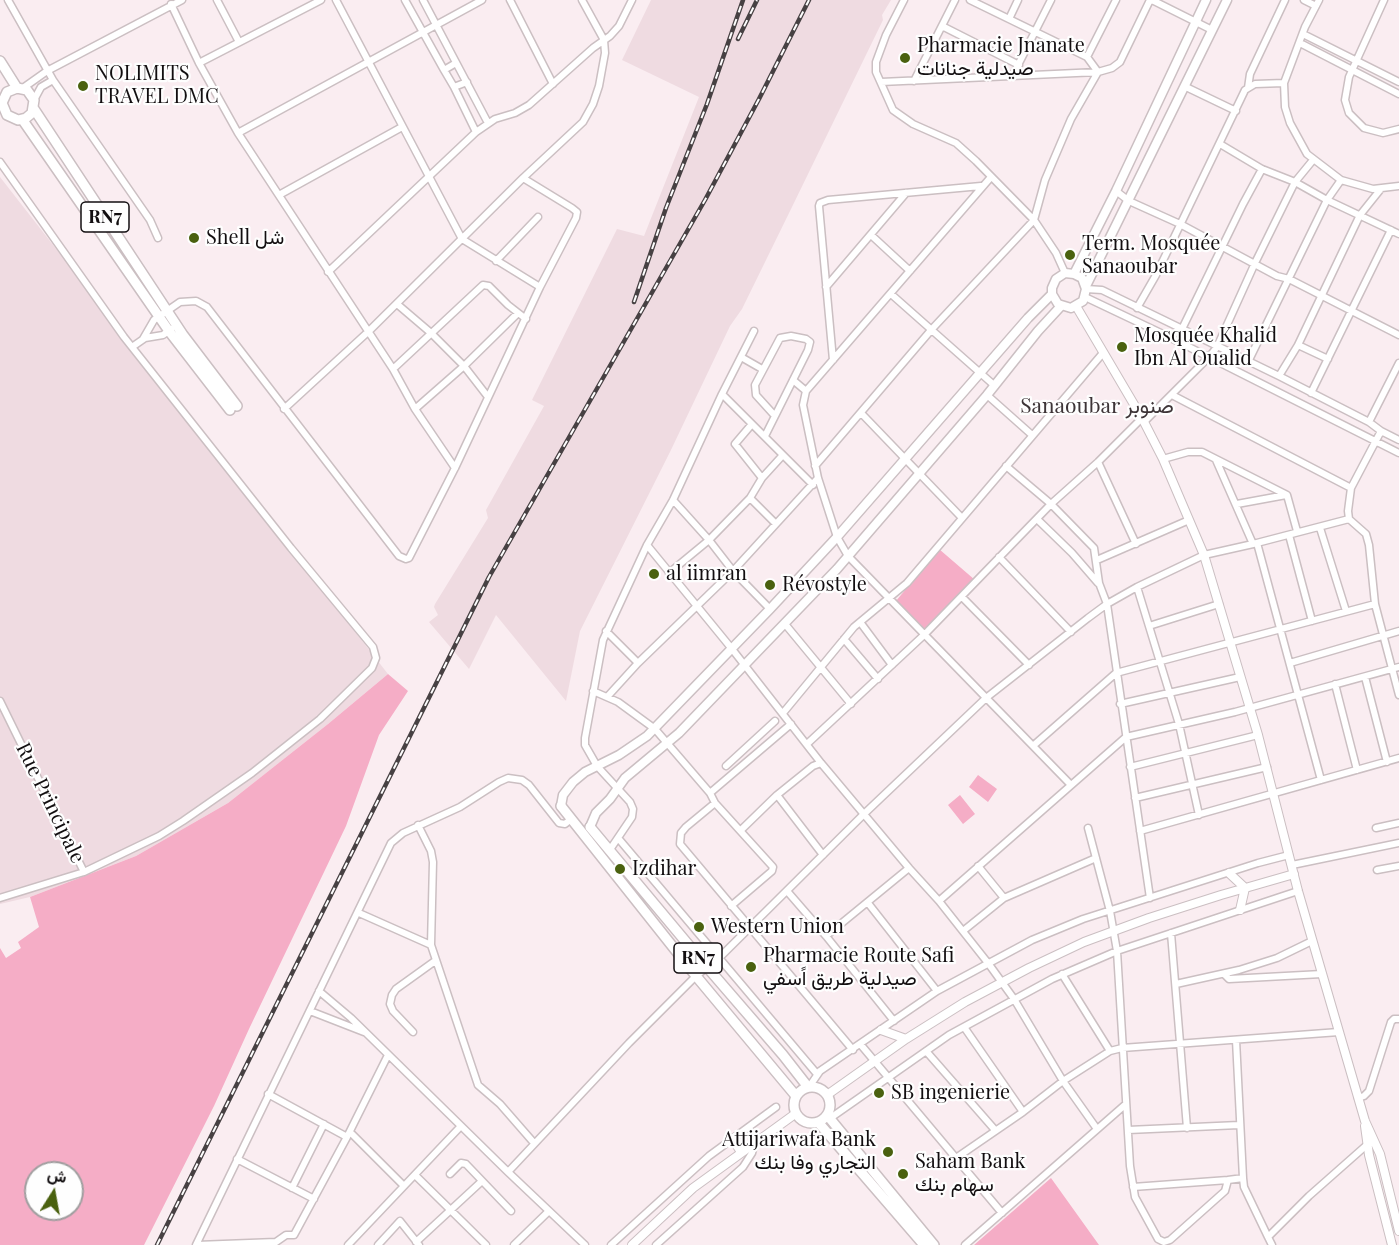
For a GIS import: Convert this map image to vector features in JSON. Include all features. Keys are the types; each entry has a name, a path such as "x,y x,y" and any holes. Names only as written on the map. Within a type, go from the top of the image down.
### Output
{"main road":[{"path":"1070,274 1116,191 1206,0"},
{"path":"1086,291 1082,278 1070,274 1056,279 1052,294 1061,306 1076,306 1086,291 1227,0"},
{"name":"RN7","path":"0,61 20,88 30,93 34,105 167,310 173,328"},
{"path":"20,88 2,95 3,117 22,120 29,116 34,105"},
{"name":"RN7","path":"22,120 158,316 173,328 233,408"},
{"path":"561,806 563,795 573,782 585,772 629,750 655,729 732,649 837,537 1028,318 1052,294"},
{"path":"591,827 594,816 634,770 668,743 848,556 1061,306"},
{"name":"RN7","path":"561,806 696,976 796,1096"},
{"name":"RN7","path":"591,827 808,1087"},
{"path":"828,1117 818,1122 805,1122 795,1114 793,1106 796,1096 808,1087 817,1088 827,1095 830,1105 828,1117 934,1245"},
{"path":"818,1122 924,1245"}],"street":[{"path":"8,0 47,71 152,224 158,238"},
{"path":"20,88 47,71 182,0"},
{"path":"217,0 240,42"},
{"path":"199,63 321,0"},
{"path":"336,0 462,239 540,287"},
{"path":"405,0 454,87 476,132"},
{"path":"423,0 488,123"},
{"path":"238,133 482,0"},
{"path":"510,0 553,84"},
{"path":"284,409 369,332 523,178 577,130 589,114 599,86 605,53 604,40 582,0"},
{"path":"328,272 476,132 488,123 523,109 604,40 619,26 632,0"},
{"path":"904,0 886,35 876,62 876,72 893,110 913,124 956,143 1034,220 1070,274"},
{"path":"914,81 954,0"},
{"path":"970,0 1087,57 1098,72"},
{"path":"1009,19 1018,0"},
{"path":"1013,75 1051,0"},
{"path":"1087,57 1116,0"},
{"path":"881,82 1098,72 1116,67 1151,0 1212,30"},
{"path":"1137,308 1156,275 1248,88 1252,69 1285,0"},
{"path":"1304,0 1317,3 1284,83 1285,106 1298,141 1313,160 1341,180 1380,190 1399,186"},
{"path":"1384,0 1347,85 1345,100 1346,107 1354,120 1364,128 1383,133 1399,129"},
{"path":"171,4 199,63 238,133 393,369 415,409 454,468"},
{"path":"942,26 1019,64"},
{"path":"1303,34 1399,82"},
{"path":"1300,43 1399,94"},
{"path":"444,70 456,63"},
{"path":"815,466 862,414 932,329 1034,220 1045,180 1071,119 1098,72"},
{"path":"34,105 41,87 53,80"},
{"path":"454,87 467,82"},
{"path":"1248,88 1255,84 1284,83"},
{"path":"1186,87 1236,111"},
{"path":"279,195 402,127"},
{"path":"1220,144 1262,169 1295,182 1399,234"},
{"path":"807,744 924,635 1051,504 1172,395 1209,357 1217,347 1295,182 1313,160"},
{"path":"0,162 132,347 276,530 373,647 376,657 372,668 320,719 252,774 159,836 84,872 0,898"},
{"path":"1182,329 1262,169"},
{"path":"991,177 806,391 803,405 815,466 837,537 848,556 1071,785"},
{"path":"143,339 158,316 180,302 196,301 207,307 284,409 402,558 406,559 412,556 540,287 576,218 577,213 572,208 523,178"},
{"path":"1248,362 1327,200 1341,180"},
{"path":"832,360 820,203 828,200 981,186"},
{"path":"1279,376 1298,345 1360,215 1380,190"},
{"path":"1116,191 1129,201 1180,224 1277,276 1288,279 1399,335"},
{"path":"826,287 907,192"},
{"path":"496,261 538,217"},
{"path":"1311,393 1390,230"},
{"path":"871,235 910,271"},
{"path":"393,369 483,285 489,286 526,319"},
{"path":"1086,291 1102,290 1279,376 1399,440"},
{"path":"1086,291 1102,303 1399,453"},
{"path":"891,294 995,386"},
{"path":"397,304 465,366 488,397"},
{"path":"1076,306 1143,420 1163,459 1204,555 1267,767 1312,941 1365,1121 1380,1154 1399,1231"},
{"path":"415,409 465,366 518,313"},
{"path":"132,347 143,339 162,335 173,328"},
{"path":"609,851 632,817 633,809 597,766 588,753 585,742 606,631 647,545 673,500 754,331"},
{"path":"765,436 775,416 793,380 810,345 806,339 791,336 780,338 762,369 754,391 775,416"},
{"path":"1298,345 1328,359"},
{"path":"783,713 860,621 907,583 1103,353"},
{"path":"741,357 762,369"},
{"path":"1369,422 1399,363"},
{"path":"793,380 806,391"},
{"path":"722,394 813,485"},
{"path":"987,395 1032,435"},
{"path":"1172,395 1351,488"},
{"path":"862,414 962,518"},
{"path":"753,424 735,444 762,478"},
{"path":"1381,431 1351,488 1348,502 1349,519 1366,534 1375,604 1383,635 1396,668 1399,694"},
{"path":"1163,459 1194,451 1216,459 1287,495 1297,531"},
{"path":"669,573 709,540 750,498 762,478 782,456"},
{"path":"1216,459 1255,544 1321,780"},
{"path":"1098,462 1136,544"},
{"path":"1006,466 1051,504 1094,548 1099,583 1107,604 1150,898"},
{"path":"608,696 638,663 733,571 819,478"},
{"path":"1236,504 1287,495"},
{"path":"750,498 776,524"},
{"path":"673,500 733,571 770,609"},
{"path":"1037,519 1099,583"},
{"path":"508,1172 629,1043 696,976 719,958 865,813 986,698 1107,604 1204,555 1349,519"},
{"path":"1097,560 1189,520"},
{"path":"1320,528 1346,611"},
{"path":"1289,535 1312,621"},
{"path":"647,545 821,763 939,901 988,963 1014,999 1063,1081 1097,1129"},
{"path":"999,557 1071,632"},
{"path":"1137,587 1179,724 1199,815"},
{"path":"962,597 1029,665"},
{"path":"1149,626 1219,604"},
{"path":"1034,745 1116,674 1375,604"},
{"path":"860,621 892,665"},
{"path":"784,624 851,704"},
{"path":"606,631 638,663"},
{"path":"1290,663 1399,631"},
{"path":"844,639 878,679"},
{"path":"939,901 1126,737 1250,708 1396,668"},
{"path":"1120,704 1240,677"},
{"path":"1365,677 1387,762"},
{"path":"1335,684 1357,770"},
{"path":"593,691 608,696 655,729 710,793 715,803 773,867 772,871 731,906"},
{"name":"Rue Principale","path":"0,702 84,872"},
{"path":"726,766 775,721"},
{"path":"710,793 791,724"},
{"path":"1130,767 1258,735"},
{"path":"753,741 760,750"},
{"path":"1140,831 1399,759"},
{"path":"741,830 777,795 813,765 821,763"},
{"path":"1135,798 1267,767"},
{"path":"388,1054 349,1134 294,1235 286,1235 277,1244 196,1245 391,843 418,825 460,807 499,782 513,778 530,785 559,824 565,824 571,819"},
{"path":"777,795 823,855"},
{"path":"715,803 686,827 679,839 684,849 853,1050"},
{"path":"1376,828 1399,823"},
{"path":"418,825 431,851 433,862 431,945 478,1085 500,1104 534,1143"},
{"path":"1088,828 1110,911 1117,951 1126,1104 1135,1197 1156,1234 1164,1242 1170,1240 1225,1191 1227,1180"},
{"path":"618,838 817,1074"},
{"path":"827,1095 906,1039 1001,982 1066,951 1113,931 1293,870 1399,843"},
{"path":"808,1087 817,1074 937,991 1054,931 1150,898 1289,855"},
{"path":"963,931 1004,898 1096,858"},
{"path":"978,866 1004,898"},
{"path":"1377,870 1399,866"},
{"path":"826,936 909,868"},
{"path":"1229,873 1245,888"},
{"path":"1240,910 1245,888"},
{"path":"787,891 894,1021"},
{"path":"828,1117 964,1027 1062,974 1117,951 1298,891"},
{"path":"868,903 937,991"},
{"path":"358,913 431,945"},
{"path":"1171,933 1187,1128"},
{"path":"1176,984 1224,974 1267,961 1312,941"},
{"path":"413,1032 393,1011 390,1004 392,995 396,989 435,961"},
{"path":"1062,974 1110,1051"},
{"path":"1224,974 1231,979 1322,974"},
{"path":"319,992 343,1011 585,1245"},
{"path":"309,1011 365,1033"},
{"path":"1358,1098 1369,1091 1391,1022 1399,1019"},
{"path":"964,1027 1023,1112"},
{"path":"881,1030 906,1039"},
{"path":"956,1158 1063,1081 1110,1051 1122,1048 1339,1032"},
{"path":"1236,1040 1244,1187 1272,1245"},
{"path":"861,1045 1002,1213"},
{"path":"926,1051 994,1130"},
{"path":"268,1094 324,1124 349,1134 404,1185"},
{"path":"965,1245 1126,1104"},
{"path":"611,1245 699,1164 776,1107"},
{"path":"632,1245 693,1188 795,1114"},
{"path":"1365,1121 1367,1145 1392,1245"},
{"path":"292,1188 324,1124"},
{"path":"1128,1130 1239,1125"},
{"path":"350,1244 461,1126"},
{"path":"732,1138 741,1152"},
{"path":"1268,1237 1309,1196 1374,1139"},
{"path":"656,1245 743,1167 752,1153 755,1142"},
{"path":"237,1159 314,1199"},
{"path":"450,1174 461,1163 464,1163 511,1211"},
{"path":"415,1175 486,1245"},
{"path":"1133,1187 1243,1178"},
{"path":"378,1245 400,1221 418,1243 482,1181"},
{"path":"514,1245 549,1211"}],"shaded area":[{"path":"651,0 891,0 742,309 730,326 580,631 566,701 496,615 469,669 429,622 438,615 435,604 488,518 486,510 544,406 532,400 617,229 644,236 699,97 622,60"},
{"path":"0,177 388,674 228,803 136,856 30,897 0,904"},
{"path":"939,549 975,580 922,633 896,601"},
{"path":"388,674 408,691 379,735 346,826 214,1106 144,1245 0,1245 0,948 6,958 21,948 18,942 39,927 30,897 136,856 228,803"},
{"path":"978,775 997,789 988,802 969,787"},
{"path":"960,795 975,814 963,824 948,805"},
{"path":"1051,1178 1099,1245 974,1245"}],"railway":[{"path":"634,302 666,208 707,104 743,0"},
{"path":"738,39 757,0"},
{"path":"157,1245 489,577 705,200 809,0"}],"place":[{"name":"Pharmacie Jnanate صيدلية جنانات","path":"905,58"},
{"name":"NOLIMITS TRAVEL DMC","path":"83,86"},
{"name":"Shell شل","path":"194,238"},
{"name":"Term. Mosquée Sanaoubar","path":"1070,255"},
{"name":"Mosquée Khalid Ibn Al Oualid","path":"1122,347"},
{"name":"al iimran","path":"654,574"},
{"name":"Révostyle","path":"770,585"},
{"name":"Izdihar","path":"620,869"},
{"name":"Western Union","path":"699,927"},
{"name":"Pharmacie Route Safi صيدلية طريق اًسفي","path":"751,967"},
{"name":"SB ingenierie","path":"879,1093"},
{"name":"Attijariwafa Bank التجاري وفا بنك","path":"888,1152"},
{"name":"Saham Bank سهام بنك","path":"903,1174"}],"district":[{"name":"Sanaoubar صنوبر","path":"1097,406"}]}
